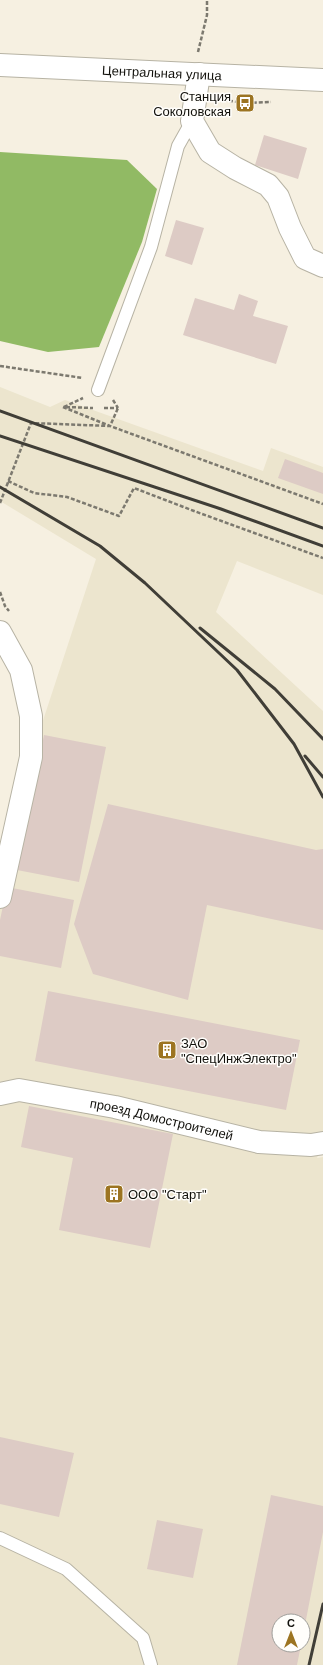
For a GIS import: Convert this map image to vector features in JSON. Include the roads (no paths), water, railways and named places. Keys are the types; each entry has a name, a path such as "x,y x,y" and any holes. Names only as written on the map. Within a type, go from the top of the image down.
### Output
{"street":[{"name":"Центральная улица","path":"0,65 198,65 323,80"},
{"path":"198,65 192,122 210,152 235,168 268,185 278,197 290,228 305,258 323,266"},
{"path":"0,632 21,670 31,716 31,757 0,897"},
{"name":"проезд Домостроителей","path":"0,1094 19,1090 115,1107 259,1142 311,1145 323,1143"}],"lane":[{"path":"100,385 151,247 178,146 192,122"},
{"path":"0,1538 66,1569 143,1638 151,1665"}],"railway":[{"path":"0,411 323,528"},
{"path":"0,436 221,509 323,546"},
{"path":"0,487 100,546 145,583 237,670 294,744 323,797"},
{"path":"200,628 275,689 323,739"},
{"path":"305,756 323,777"},
{"path":"309,1665 323,1604"}],"place":[{"name":"Станция Соколовская","path":"245,103"},
{"name":"ЗАО \"СпецИнжЭлектро\"","path":"167,1050"},
{"name":"ООО \"Старт\"","path":"114,1194"}]}
